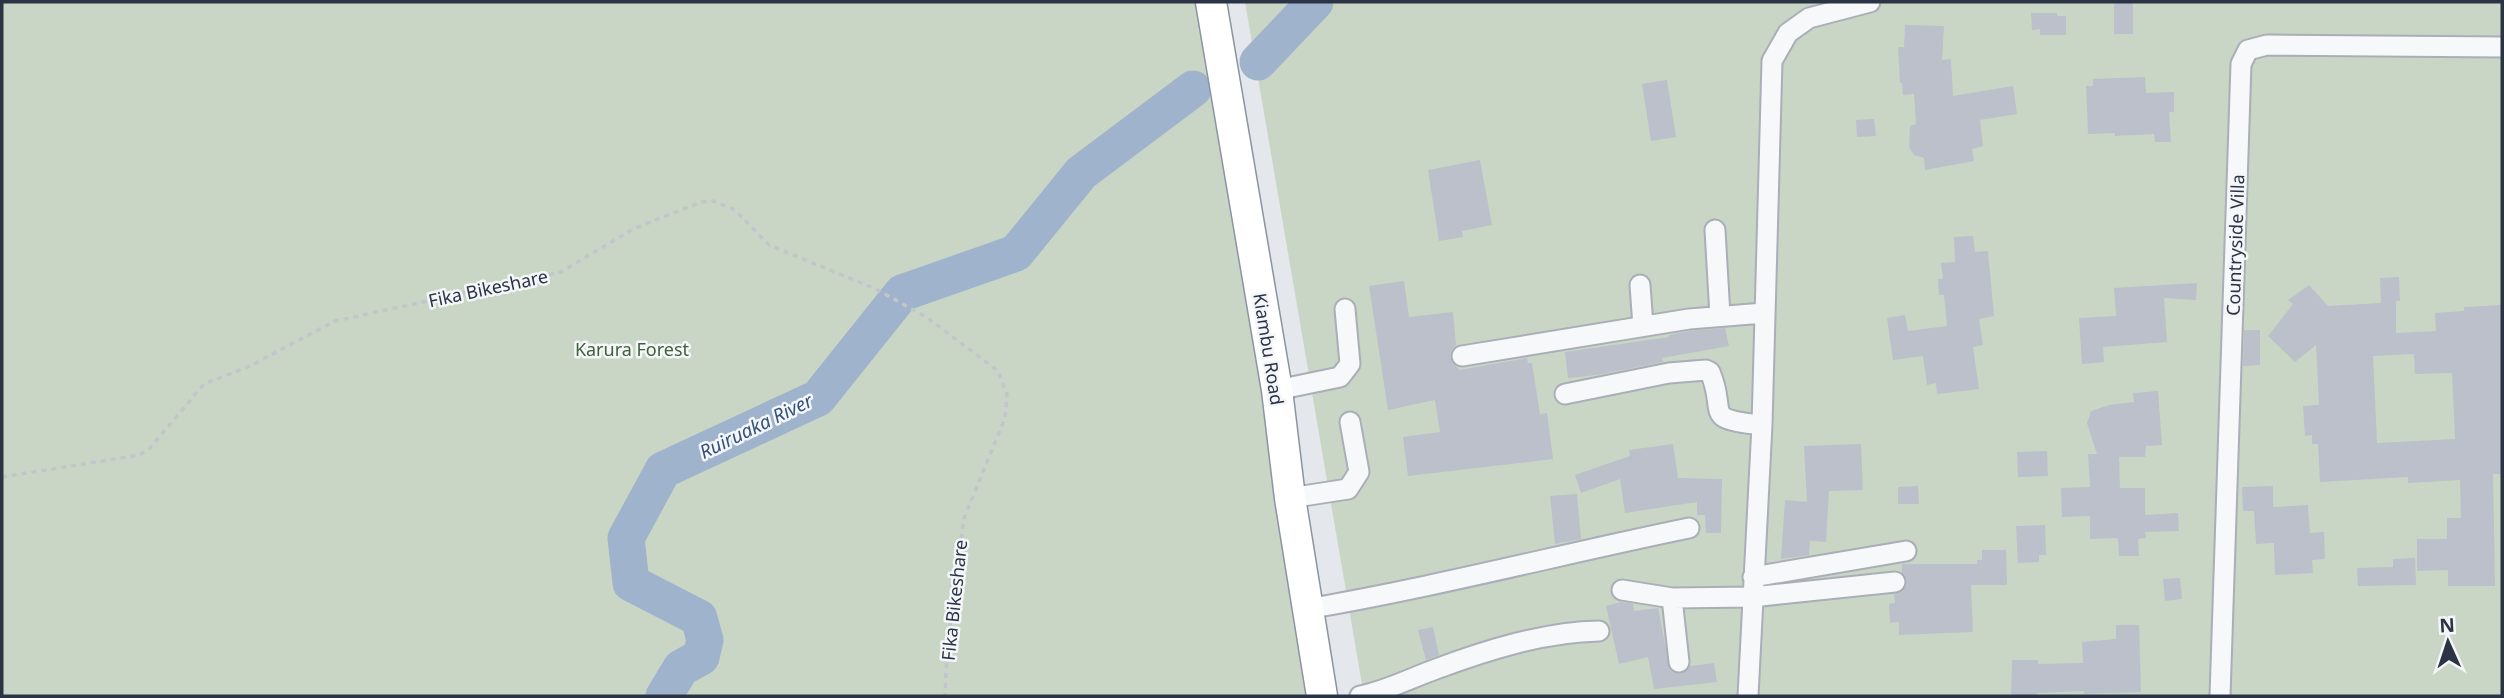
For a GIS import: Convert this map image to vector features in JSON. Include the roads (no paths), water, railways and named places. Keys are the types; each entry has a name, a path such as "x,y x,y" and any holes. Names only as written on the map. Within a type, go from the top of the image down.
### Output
{"highway":[{"name":"Kiambu Road","path":"1211,2 1277,390 1290,498 1322,696"}],"street":[{"path":"1748,696 1762,425 1772,61 1788,33 1809,18 1870,2"},
{"name":"Countryside Villa","path":"2220,696 2241,64 2244,57 2248,50 2267,44 2502,47"},
{"path":"1715,230 1720,316"},
{"path":"1640,285 1643,326"},
{"path":"1277,390 1340,377 1350,364 1345,309"},
{"path":"1462,355 1643,326 1764,313"},
{"path":"1565,394 1669,373 1706,370 1710,372 1716,386 1717,411 1721,416 1738,423 1762,425"},
{"path":"1290,498 1348,489 1359,472 1350,422"},
{"path":"1307,609 1370,598 1588,548 1689,528"},
{"path":"1622,590 1672,598 1752,587 1906,551"},
{"path":"1752,587 1895,582"},
{"path":"1672,598 1679,662"},
{"path":"1360,696 1479,654 1548,636 1599,631"}],"waterway":[{"name":"Ruiruaka River","path":"1258,62 1315,2"},
{"name":"Ruiruaka River","path":"664,696 681,668 701,657 705,640 699,618 631,583 626,538 663,470 818,398 902,293 1016,253 1081,173 1193,89"}],"park label":[{"name":"Karura Forest","path":"632,349"}]}
